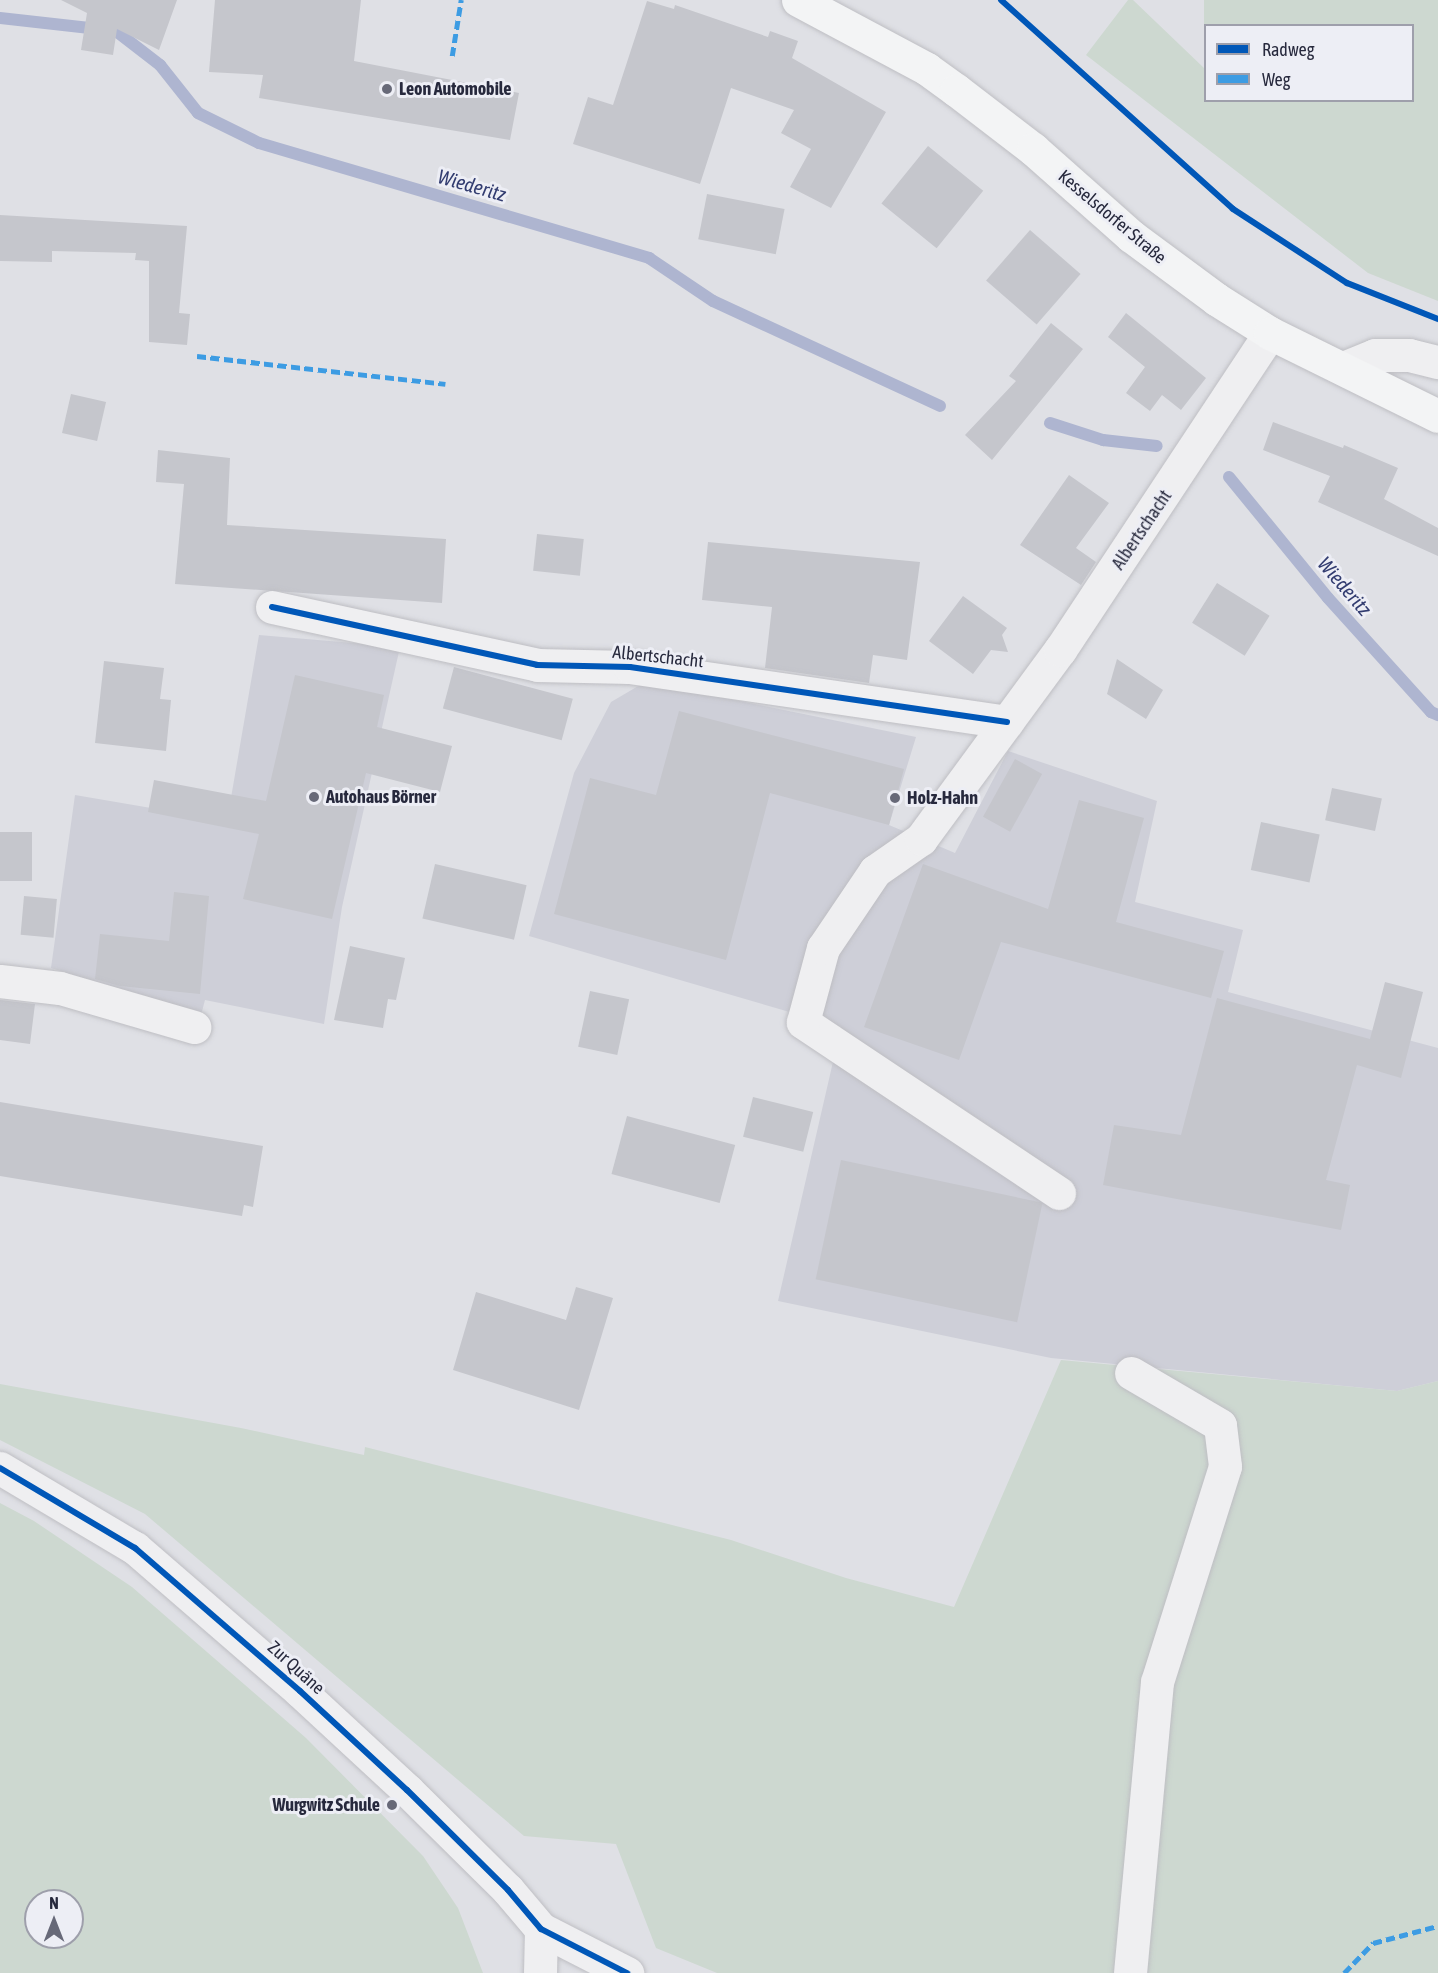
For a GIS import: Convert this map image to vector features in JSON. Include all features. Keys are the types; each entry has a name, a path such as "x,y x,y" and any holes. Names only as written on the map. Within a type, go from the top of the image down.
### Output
{"main road":[{"name":"Kesselsdorfer Straße","path":"798,0 927,69 1033,149 1138,242 1270,333 1438,416"}],"street":[{"name":"Albertschacht","path":"1059,1193 803,1022 822,948 875,871 921,839 1007,722 1112,576 1270,333"},
{"path":"1343,368 1376,355 1409,355 1438,362"},
{"name":"Albertschacht","path":"272,607 537,665 630,667 1007,722"},
{"path":"0,981 60,988 194,1027"},
{"path":"1130,1973 1157,1682 1225,1466 1220,1425 1131,1373"},
{"name":"Zur Quäne","path":"0,1468 135,1548 300,1691 407,1790 508,1890 541,1929"},
{"path":"540,1973 541,1929 627,1973"}],"shaded area":[{"path":"1128,0 1133,0 1204,68 1204,102 1414,102 1414,24 1204,24 1204,0 1438,0 1438,301 1368,273 1086,55"},
{"path":"259,635 400,647 342,907 324,1024 205,1000 201,1015 51,968 75,795 227,821"},
{"path":"640,685 686,690 916,737 889,825 955,853 1008,751 1157,801 1135,902 1243,930 1228,992 1438,1048 1438,1381 1397,1391 1051,1358 778,1301 841,1027 529,936 574,773 611,702"},
{"path":"1061,1360 1397,1391 1438,1381 1438,1973 717,1973 656,1948 616,1844 524,1836 145,1514 0,1440 0,1384 241,1428 364,1455 365,1447 731,1540 846,1578 954,1607"},
{"path":"0,1503 34,1521 132,1587 306,1738 423,1856 458,1908 483,1973 0,1973"}],"building":[{"path":"61,0 177,0 159,50 117,29 113,55 81,50 87,13"},
{"path":"215,0 361,0 354,61 519,93 510,140 259,98 263,75 209,72"},
{"path":"647,1 674,9 675,5 768,37 770,31 798,41 792,58 886,112 831,208 790,187 811,149 781,133 794,110 731,88 700,184 573,144 588,97 613,105"},
{"path":"928,146 983,191 937,248 881,204"},
{"path":"707,194 785,209 776,254 698,239"},
{"path":"0,215 187,226 179,313 190,314 187,345 149,342 149,261 135,260 136,253 52,251 52,262 0,261"},
{"path":"1030,230 1081,274 1037,325 986,281"},
{"path":"1126,313 1206,378 1181,410 1162,395 1150,411 1126,393 1145,367 1108,337"},
{"path":"1051,323 1083,349 992,460 965,435 1016,381 1009,376"},
{"path":"71,394 106,402 97,441 62,433"},
{"path":"1273,422 1343,448 1344,445 1398,468 1384,499 1438,528 1438,556 1318,502 1330,476 1263,450"},
{"path":"158,450 230,458 227,525 446,539 442,603 175,584 184,484 156,482"},
{"path":"1069,475 1109,503 1076,548 1096,562 1081,585 1020,545"},
{"path":"537,534 584,539 580,576 533,571"},
{"path":"708,542 920,562 907,660 873,655 869,683 765,668 772,607 702,600"},
{"path":"1217,583 1270,616 1245,656 1192,623"},
{"path":"963,596 1007,628 1002,635 1008,652 991,650 973,674 929,641"},
{"path":"1117,659 1163,690 1146,719 1107,694"},
{"path":"104,661 164,668 160,699 171,700 166,751 95,743"},
{"path":"454,667 573,699 562,740 443,709"},
{"name":"Autohaus Börner","path":"295,675 384,695 377,727 452,746 440,792 366,773 332,919 243,899 259,834 148,812 154,780 266,801"},
{"path":"679,711 904,769 889,825 770,793 726,960 554,914 590,778 656,795"},
{"path":"1015,759 1042,774 1010,832 983,817"},
{"path":"1332,788 1382,799 1375,831 1325,820"},
{"path":"1079,800 1144,818 1116,922 1224,951 1211,998 1001,942 959,1060 864,1027 923,864 1048,909"},
{"path":"1261,822 1320,834 1310,882 1251,870"},
{"path":"0,832 32,832 32,881 0,881"},
{"path":"435,864 527,885 514,940 422,919"},
{"path":"174,892 209,896 200,994 120,986 95,979 100,934 169,941"},
{"path":"24,896 57,899 53,938 21,935"},
{"path":"350,946 405,958 396,1000 388,999 383,1028 334,1020"},
{"path":"1385,982 1423,992 1401,1078 1357,1065 1326,1180 1350,1185 1341,1230 1103,1185 1114,1125 1181,1135 1217,998 1370,1039"},
{"path":"590,991 629,999 617,1055 578,1047"},
{"path":"0,1000 35,1004 30,1044 0,1040"},
{"path":"753,1097 813,1112 803,1152 743,1137"},
{"path":"0,1102 263,1146 253,1207 244,1205 242,1216 0,1176"},
{"path":"627,1116 735,1145 720,1203 611,1174"},
{"path":"841,1160 1042,1203 1017,1322 816,1279"},
{"path":"576,1287 613,1298 579,1410 453,1370 476,1292 566,1320"}],"waterway":[{"name":"Wiederitz","path":"0,18 116,31 160,65 198,113 259,143 649,258 713,301 940,406"},
{"name":"Wiederitz","path":"1050,423 1103,440 1157,446"},
{"name":"Wiederitz","path":"1229,477 1328,598 1431,712 1438,715"}],"marked path":[{"path":"452,56 461,0"},
{"path":"197,356 445,384"},
{"path":"1344,1973 1373,1943 1438,1926"}],"cycle path":[{"path":"1001,0 1233,209 1347,283 1438,319"},
{"path":"272,607 537,665 630,667 1007,722"},
{"path":"0,1468 135,1548 300,1691 407,1790 508,1890 541,1929 627,1973"}],"place":[{"name":"Leon Automobile","path":"387,89"},
{"name":"Autohaus Börner","path":"314,797"},
{"name":"Holz-Hahn","path":"895,798"},
{"name":"Wurgwitz Schule","path":"392,1805"}]}
